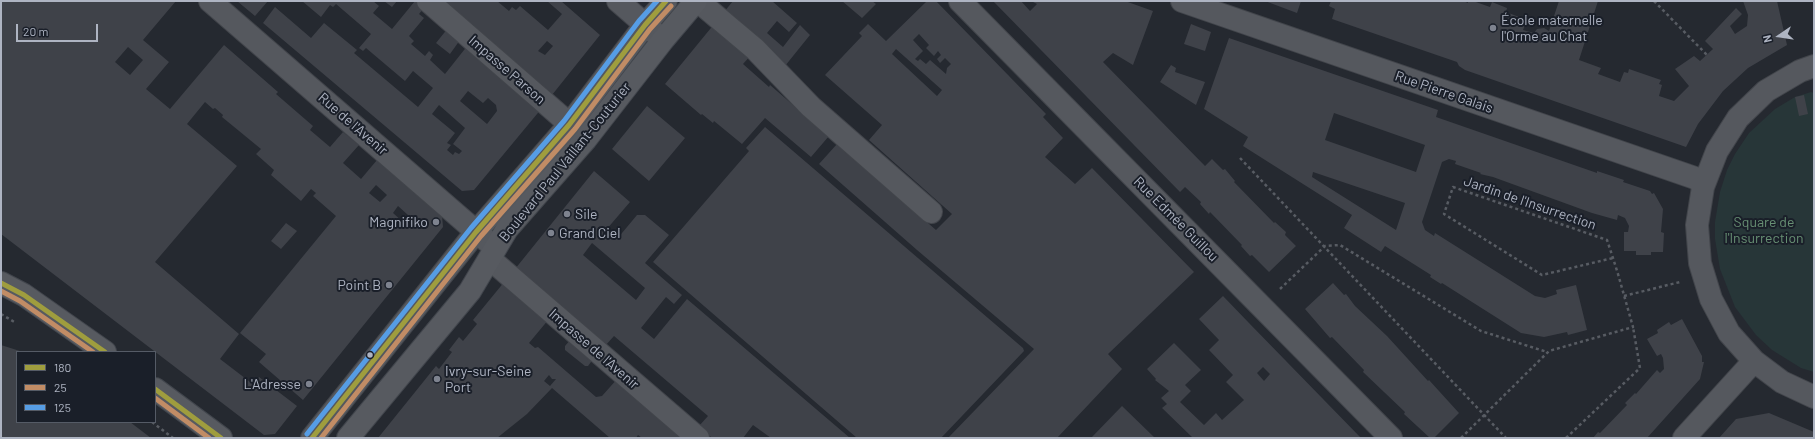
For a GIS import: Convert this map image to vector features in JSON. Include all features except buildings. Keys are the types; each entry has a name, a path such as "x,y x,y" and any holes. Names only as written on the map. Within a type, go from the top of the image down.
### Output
{"main road":[{"name":"Boulevard Paul Vaillant-Couturier","path":"348,438 470,291 507,229 586,138 663,40 697,1"},
{"path":"2,285 24,296 104,351"},
{"path":"156,389 221,438"}],"street":[{"name":"Rue de l'Avenir","path":"210,1 476,232 493,254"},
{"name":"Impasse Parson","path":"428,1 586,138"},
{"path":"618,1 663,40"},
{"name":"Boulevard Paul Vaillant-Couturier","path":"312,438 476,232 569,124 645,25 666,1"},
{"path":"697,1 755,49 811,107 931,212"},
{"name":"Rue Edmée Guillou","path":"960,1 1391,438"},
{"name":"Rue Pierre Galais","path":"1182,1 1698,180 1703,187"},
{"path":"1814,66 1800,71 1766,91 1738,118 1717,151 1703,187 1697,225 1700,263 1711,299 1729,332 1754,361 1782,382 1814,397"},
{"name":"Impasse de l'Avenir","path":"493,254 698,438"},
{"path":"1684,438 1754,361"}],"path":[{"path":"1654,1 1707,54"},
{"path":"1240,158 1506,438"},
{"name":"Jardin de l'Insurrection","path":"1566,438 1640,368 1633,327 1613,258 1607,240 1453,187 1444,214 1542,276 1613,258"},
{"path":"1262,307 1325,246 1340,245 1481,331 1547,352"},
{"path":"1624,296 1704,276"},
{"path":"1461,438 1485,416 1547,352 1633,327"},
{"path":"153,423 173,438"}],"green space":[{"name":"Square de l'Insurrection","path":"1811,92 1814,93 1814,372 1801,368 1772,350 1756,335 1735,307 1720,269 1715,239 1715,222 1720,192 1727,170 1735,154 1749,133 1775,109 1795,97"}],"transit line":[{"name":"125","path":"307,434 471,228 564,121 639,21 657,1"},
{"name":"180","path":"312,438 476,232 569,125 645,25 666,1"},
{"name":"25","path":"321,438 481,236 575,129 650,29 671,6"},
{"name":"180","path":"1,283 24,295 104,351"},
{"name":"25","path":"1,291 20,301 92,351"},
{"name":"180","path":"156,390 221,438"},
{"name":"25","path":"156,399 209,438"}],"place":[{"name":"École maternelle l'Orme au Chat","path":"1493,28"},
{"name":"Sile","path":"567,214"},
{"name":"Magnifiko","path":"436,222"},
{"name":"Grand Ciel","path":"551,233"},
{"name":"Point B","path":"389,285"},
{"name":"Ivry-sur-Seine Port","path":"437,379"},
{"name":"L'Adresse","path":"309,384"}]}
